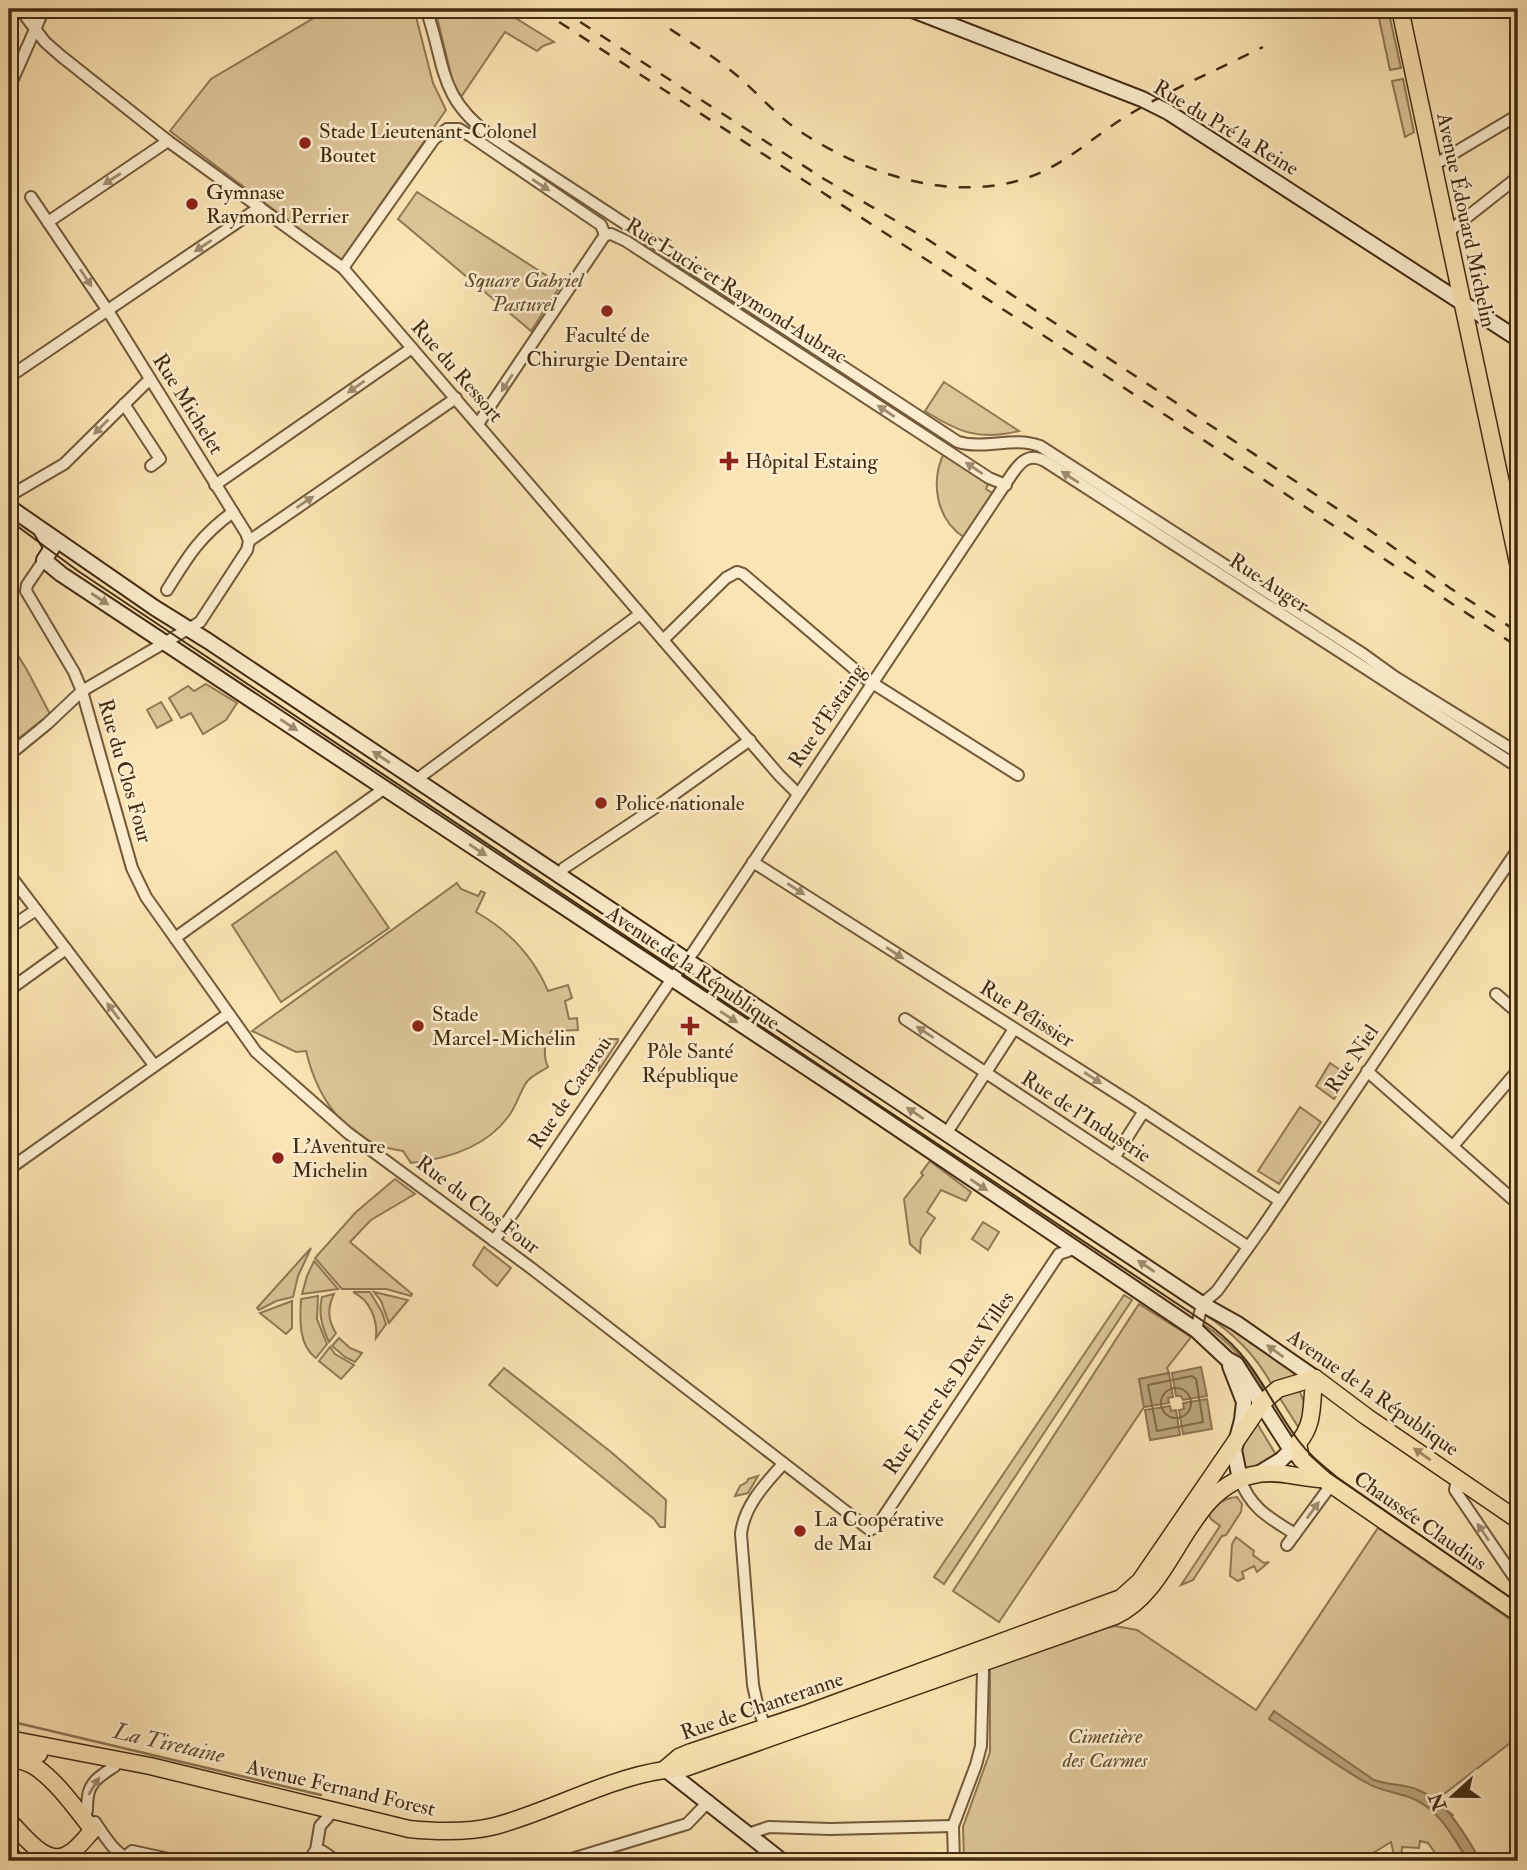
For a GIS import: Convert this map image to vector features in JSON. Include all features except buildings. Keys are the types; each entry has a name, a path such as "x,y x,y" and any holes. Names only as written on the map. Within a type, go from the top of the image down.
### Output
{"main road":[{"name":"Rue du Pré la Reine","path":"910,9 1142,99 1168,113 1518,339"},
{"name":"Avenue Édouard Michelin","path":"1400,9 1518,563"},
{"name":"Avenue de la République","path":"9,507 188,630 560,876 679,969 1074,1249 1196,1330 1236,1364 1283,1436 1297,1451"},
{"path":"41,530 52,548 47,555"},
{"name":"Avenue de la République","path":"47,555 61,573 385,788 946,1133 1315,1378 1367,1417 1518,1520"},
{"name":"Avenue de la République","path":"1227,1359 1240,1389 1244,1408 1236,1439"},
{"path":"1297,1451 1311,1422 1311,1395 1315,1378"},
{"name":"Rue de Chanteranne","path":"661,1770 685,1768 781,1735 1125,1595 1140,1581 1262,1403 1278,1389 1315,1378"},
{"path":"1236,1439 1234,1460 1240,1479"},
{"name":"Rue de Chanteranne","path":"1258,1474 1297,1451"},
{"name":"Chaussée Claudius","path":"1297,1451 1327,1482 1518,1614"},
{"name":"Rue de Chanteranne","path":"661,1770 679,1757 765,1727 978,1657 1115,1616 1141,1598 1203,1509 1224,1488 1240,1479 1258,1474 1279,1473 1327,1482"},
{"name":"Avenue Fernand Forest","path":"9,1743 37,1736 45,1745 150,1766 409,1829 437,1832 495,1826 639,1774 661,1770"},
{"path":"9,1743 66,1796 91,1824 69,1854 61,1858 50,1857 36,1848 9,1821"},
{"name":"Avenue Fernand Forest","path":"9,1743 27,1752 114,1766 411,1837 463,1838 514,1828 644,1781 661,1770"},
{"path":"661,1770 709,1801 782,1861"},
{"path":"9,1827 34,1861"}],"street":[{"name":"Rue du Ressort","path":"20,9 45,43 168,141 343,268 798,794"},
{"path":"10,84 44,9"},
{"path":"426,9 448,90 464,114 476,125 958,442 978,444 1023,441 1040,446 1395,677 1518,753"},
{"path":"1434,165 1518,115"},
{"name":"Rue Lucie et Raymond Aubrac","path":"343,268 439,134 447,129 459,129 601,225 605,235 611,233 626,241 989,478 1006,485"},
{"path":"48,222 168,141"},
{"path":"1448,232 1518,177"},
{"name":"Rue Michelet","path":"31,197 108,311 249,541"},
{"path":"9,377 260,207"},
{"path":"478,424 605,235"},
{"path":"215,485 412,348"},
{"path":"9,496 64,464 150,379"},
{"path":"9,754 47,724 82,691 200,622 247,550 249,541 456,398"},
{"path":"124,404 160,459 151,466"},
{"name":"Rue Auger","path":"1006,485 1020,463 1026,459 1034,457 1045,461 1518,767"},
{"name":"Rue d'Estaing","path":"679,969 694,951 1006,485"},
{"path":"167,590 208,530 233,512"},
{"path":"47,555 74,551"},
{"name":"Rue du Clos Four","path":"47,555 27,585 26,591 74,672 82,691 132,868 146,897 228,1014 265,1061 339,1125 870,1530"},
{"path":"663,640 726,578 737,572 743,573 873,683 1018,775"},
{"path":"416,780 640,614"},
{"path":"560,876 564,868 750,740"},
{"path":"175,938 385,788"},
{"name":"Rue Niel","path":"1202,1304 1217,1291 1518,849"},
{"name":"Rue Pélissier","path":"753,862 1280,1200"},
{"path":"9,874 155,1065"},
{"path":"9,928 36,911"},
{"path":"9,990 66,949"},
{"name":"Rue de Catarou","path":"494,1241 679,969"},
{"path":"1496,994 1518,1013"},
{"path":"9,1169 228,1014"},
{"name":"Rue de l'Industrie","path":"905,1019 1247,1246"},
{"path":"946,1133 1014,1029"},
{"path":"1453,1146 1518,1070"},
{"path":"1367,1071 1516,1198"},
{"path":"1114,1158 1144,1111"},
{"path":"1056,1236 1059,1254 1074,1249"},
{"name":"Rue Entre les Deux Villes","path":"870,1530 878,1525 1059,1254"},
{"path":"1217,1291 1215,1303 1219,1314"},
{"path":"1196,1330 1202,1304"},
{"path":"781,1735 765,1727 753,1685 741,1534 743,1522 754,1500 783,1464"},
{"path":"1457,1478 1455,1490 1518,1583"},
{"path":"1240,1479 1249,1500 1256,1508 1295,1534"},
{"path":"1287,1545 1327,1482"},
{"path":"954,1861 953,1826 979,1755 983,1671 978,1657"},
{"path":"753,1743 765,1727"},
{"path":"27,1752 51,1773 91,1824 127,1860 132,1851 178,1861"},
{"path":"91,1824 88,1796 93,1784 114,1766"},
{"path":"565,1861 687,1824 709,1801"},
{"path":"308,1861 316,1850 320,1826 328,1817"},
{"path":"748,1834 769,1827 830,1829 953,1826"},
{"path":"316,1850 337,1861"},
{"path":"601,1850 604,1861"}],"green space":[{"name":"Stade Lieutenant-Colonel Boutet","path":"329,9 414,9 433,83 446,110 341,261 170,131 211,79"},
{"path":"435,9 501,9 554,42 537,51 505,32 461,97 453,83"},
{"path":"1377,9 1388,9 1401,68 1390,70"},
{"path":"1403,79 1414,132 1405,137 1392,81"},
{"name":"Square Gabriel Pasturel","path":"417,192 561,285 531,331 398,219"},
{"path":"678,263 762,319 676,266"},
{"path":"944,382 1019,431 992,435 969,433 925,411"},
{"path":"945,451 988,484 986,489 994,494 965,538 947,520 938,498 938,474"},
{"path":"9,641 50,714 9,746 9,702 13,699 9,689"},
{"path":"206,684 237,703 226,720 203,734 191,713 181,718 169,698 188,686 194,691"},
{"path":"161,702 172,720 157,728 147,710"},
{"path":"336,851 389,928 281,1002 232,925"},
{"name":"Stade Marcel-Michelin","path":"457,883 461,889 478,896 481,891 485,893 476,912 510,936 528,956 548,991 568,985 572,998 565,1001 569,1019 577,1018 578,1030 551,1031 545,1049 548,1067 528,1081 511,1113 488,1137 451,1155 411,1163 403,1151 366,1139 338,1117 318,1087 306,1051 296,1052 252,1031"},
{"path":"600,1039 618,1041 599,1070"},
{"path":"1330,1063 1349,1076 1334,1099 1316,1086"},
{"path":"1300,1107 1321,1122 1279,1184 1258,1171"},
{"path":"930,1161 971,1192 966,1201 941,1190 927,1212 935,1218 921,1239 920,1253 910,1244 904,1199 923,1175 921,1173"},
{"path":"395,1179 415,1194 371,1220 350,1242 412,1294 411,1296 386,1289 342,1289 315,1258 356,1212"},
{"path":"983,1222 999,1232 988,1250 972,1239"},
{"path":"484,1247 511,1268 497,1286 473,1265"},
{"path":"311,1248 298,1276 293,1297 276,1301 259,1310 257,1308"},
{"path":"314,1261 338,1289 302,1294"},
{"path":"353,1292 370,1292 382,1312 386,1324 376,1338 372,1311 364,1300"},
{"path":"374,1292 408,1300 389,1323 381,1301"},
{"path":"334,1294 329,1314 336,1333 329,1342 320,1309 322,1297"},
{"path":"1124,1295 1132,1300 944,1584 934,1577"},
{"path":"318,1296 317,1319 327,1344 316,1358 310,1353 303,1339 301,1299"},
{"path":"292,1301 292,1328 286,1334 260,1313"},
{"path":"1139,1304 1191,1337 1167,1368 1169,1373 1139,1379 1144,1407 999,1622 953,1591"},
{"path":"1205,1310 1296,1374 1296,1378 1272,1385 1251,1354 1204,1314"},
{"path":"1203,1324 1238,1353 1265,1391 1260,1395 1203,1329"},
{"path":"339,1338 350,1348 362,1353 355,1362 332,1346"},
{"path":"330,1347 335,1354 354,1365 341,1379 319,1361"},
{"path":"504,1368 611,1452 666,1500 665,1527 660,1527 654,1519 489,1385"},
{"path":"1293,1390 1300,1392 1307,1410 1300,1430 1278,1395"},
{"path":"1255,1420 1278,1458 1243,1470 1238,1453"},
{"path":"758,1476 748,1493 735,1496 740,1486 748,1479"},
{"path":"1237,1497 1242,1504 1241,1512 1193,1580 1181,1585 1220,1526 1211,1519 1211,1511 1221,1502"},
{"name":"Cimetière des Carmes","path":"1378,1528 1518,1625 1518,1737 1435,1801 1453,1815 1446,1825 1468,1861 1441,1861 1428,1843 1420,1841 1419,1848 1402,1847 1401,1858 1404,1861 1391,1861 1391,1842 1360,1861 964,1861 963,1827 990,1752 990,1667 1099,1629 1115,1626 1137,1630 1256,1710"},
{"path":"1236,1537 1254,1551 1253,1555 1264,1563 1269,1562 1257,1572 1254,1566 1242,1572 1244,1578 1238,1581 1230,1576 1232,1544"}],"water":[{"path":"1201,1367 1207,1396 1183,1400 1181,1396 1176,1396 1172,1373"},
{"path":"1169,1373 1173,1397 1168,1398 1169,1403 1144,1407 1139,1379"},
{"path":"1207,1399 1212,1429 1183,1434 1179,1410 1184,1409 1183,1403"},
{"path":"1170,1406 1171,1411 1176,1410 1180,1435 1150,1440 1145,1410"},
{"path":"1274,1711 1374,1780 1406,1786 1427,1794 1454,1819 1481,1861 1469,1861 1446,1827 1425,1805 1410,1797 1371,1785 1353,1775 1269,1719"}],"waterway":[{"name":"La Tiretaine","path":"9,1721 321,1795"}],"tram line":[{"path":"9,520 78,571 1212,1327 1228,1340 1251,1367 1298,1440 1316,1460 1518,1603"}],"railway":[{"path":"539,9 1518,647"},
{"path":"560,9 824,179 927,239 1365,527 1450,588 1518,632"},
{"path":"670,29 732,71 795,128 831,150 890,175 953,187 985,187 1016,181 1046,170 1146,105 1263,47"}],"place":[{"name":"Stade Lieutenant-Colonel Boutet","path":"305,143"},
{"name":"Gymnase Raymond Perrier","path":"192,204"},
{"name":"Faculté de Chirurgie Dentaire","path":"607,311"},
{"name":"Hôpital Estaing","path":"729,461"},
{"name":"Police nationale","path":"601,803"},
{"name":"Stade Marcel-Michelin","path":"418,1026"},
{"name":"Pôle Santé République","path":"690,1026"},
{"name":"L'Aventure Michelin","path":"278,1158"},
{"name":"La Coopérative de Mai","path":"800,1531"}]}
